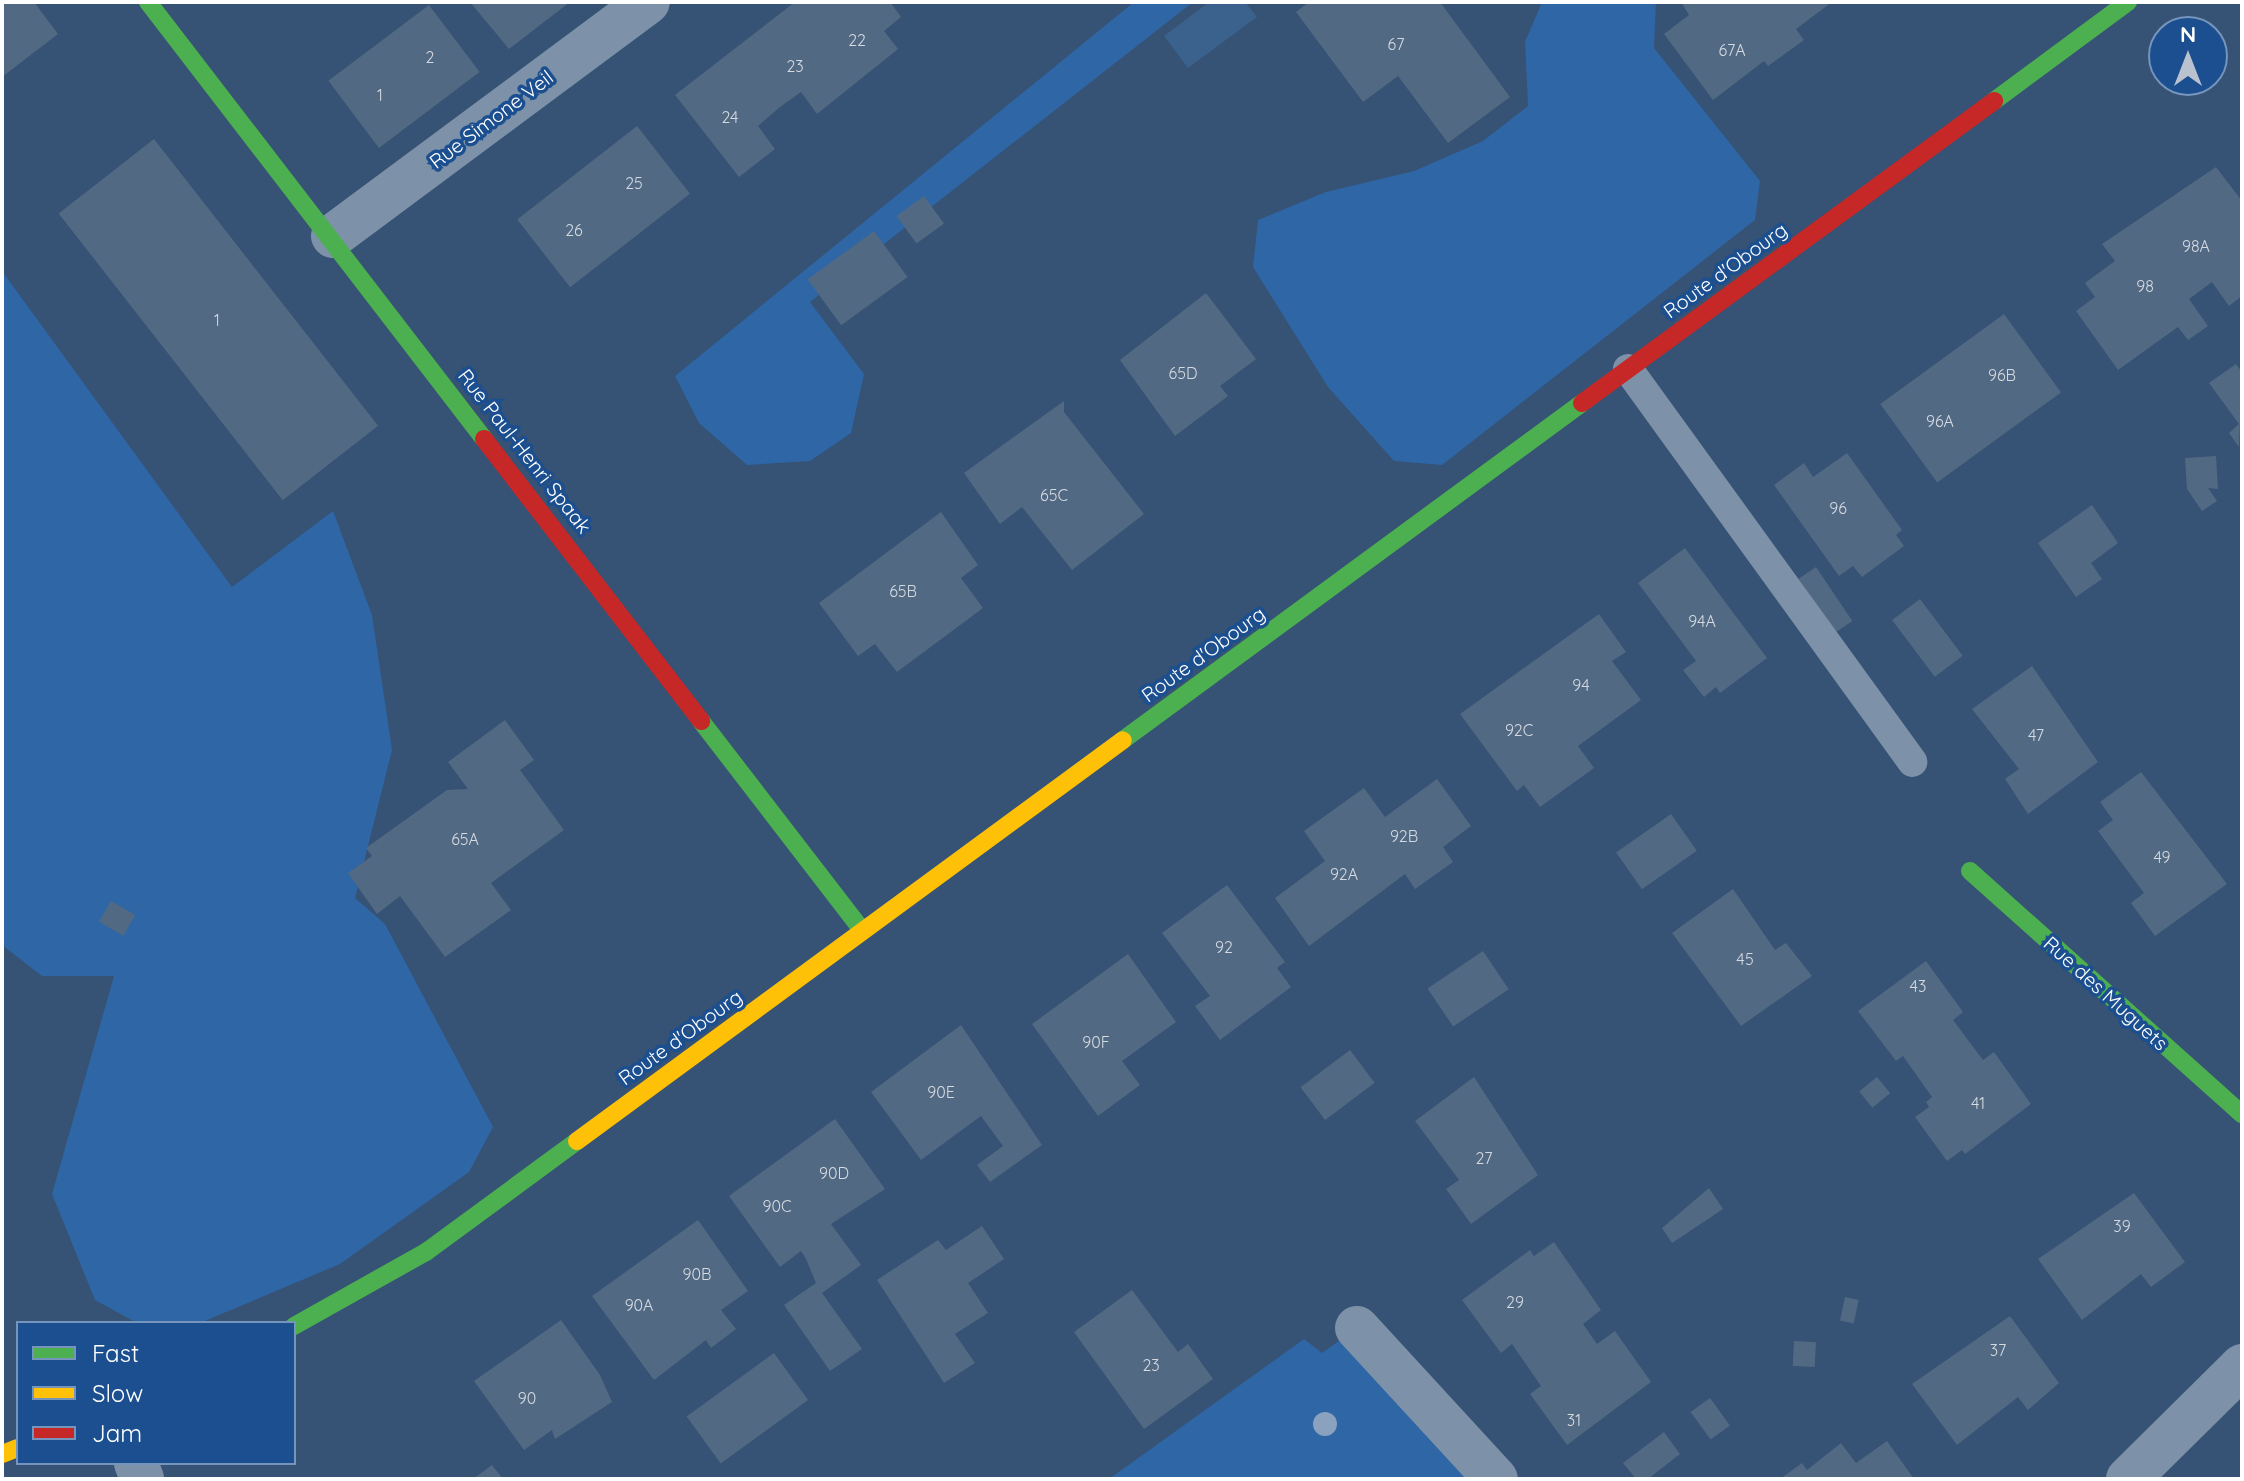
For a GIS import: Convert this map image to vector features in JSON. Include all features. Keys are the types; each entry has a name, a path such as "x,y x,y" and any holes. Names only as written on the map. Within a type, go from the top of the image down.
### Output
{"main road":[{"name":"Rue Paul-Henri Spaak","path":"148,2 333,236 862,930"},
{"name":"Route d'Obourg","path":"296,1325 426,1252 2128,2"},
{"name":"Rue des Muguets","path":"1970,871 2242,1114"}],"street":[{"name":"Rue Simone Veil","path":"333,236 648,2"},
{"path":"1357,1328 1496,1479"},
{"path":"2128,1479 2242,1366"}],"lane":[{"path":"1628,369 1913,762"}],"shaded area":[{"path":"1134,2 1193,2 810,302 864,374 851,433 810,461 747,465 699,423 675,376"},
{"path":"1209,2 1245,2 1257,17 1188,68 1164,36"},
{"path":"1542,2 1656,2 1654,48 1760,181 1755,220 1442,465 1394,461 1328,387 1253,267 1258,220 1326,192 1414,171 1483,141 1528,106 1525,42"},
{"path":"2,271 232,587 333,511 372,615 392,750 355,898 385,924 493,1127 469,1172 340,1264 205,1321 133,1321 95,1300 52,1194 114,976 42,976 2,945"},
{"path":"1357,1328 1496,1479 1109,1479 1304,1339 1322,1353"}],"building":[{"path":"2,2 34,2 58,34 2,77"},
{"path":"470,2 570,2 509,49"},
{"path":"795,2 890,2 901,17 884,31 898,49 817,114 801,92 780,107 758,126 775,149 739,177 675,95"},
{"path":"1309,2 1440,2 1510,97 1448,143 1398,76 1363,102 1296,12"},
{"path":"1681,2 1832,2 1796,29 1804,40 1768,66 1764,61 1713,100 1664,34 1689,15"},
{"path":"429,5 480,72 379,148 328,81"},
{"path":"637,126 690,194 570,287 517,220"},
{"path":"154,139 378,426 283,500 59,213"},
{"path":"2216,167 2242,201 2242,296 2229,306 2212,282 2189,299 2208,326 2188,340 2178,327 2118,370 2076,311 2095,297 2085,283 2115,261 2102,244"},
{"path":"924,196 944,224 916,243 896,216"},
{"path":"874,231 908,277 841,325 808,279"},
{"path":"1206,293 1256,359 1220,386 1228,396 1175,436 1120,360"},
{"path":"2004,314 2061,392 1937,482 1880,404"},
{"path":"2236,364 2242,372 2239,447 2229,433 2239,424 2209,383"},
{"path":"1064,401 1064,412 1144,514 1072,570 1022,507 1000,524 964,473"},
{"path":"1847,453 1902,530 1896,535 1904,546 1862,577 1853,566 1839,576 1774,485 1804,463 1813,477"},
{"path":"2216,456 2218,489 2208,488 2217,501 2202,511 2187,489 2185,458"},
{"path":"2092,505 2118,543 2091,563 2102,579 2076,597 2038,543"},
{"path":"941,512 978,565 961,578 983,608 897,672 875,644 858,656 819,603"},
{"path":"1685,548 1767,658 1720,693 1716,687 1704,697 1683,670 1696,661 1638,583"},
{"path":"1816,567 1852,621 1835,633 1799,579"},
{"path":"1920,599 1963,656 1935,677 1892,620"},
{"path":"1599,614 1626,652 1612,661 1641,700 1578,746 1594,768 1540,807 1524,785 1517,791 1460,714"},
{"path":"2032,666 2098,762 2028,814 2005,779 2019,769 1972,709"},
{"path":"505,720 534,760 520,770 564,830 491,883 511,910 445,957 400,896 377,914 348,873 372,856 366,848 447,790 468,789 448,762"},
{"path":"2141,772 2227,884 2155,936 2131,903 2144,893 2098,831 2113,820 2100,802"},
{"path":"1437,779 1471,826 1443,847 1453,862 1415,889 1405,874 1309,946 1275,898 1325,861 1304,831 1364,788 1385,817"},
{"path":"1671,814 1697,851 1642,889 1616,852"},
{"path":"1227,885 1285,962 1277,968 1291,987 1220,1040 1195,1006 1210,996 1162,933"},
{"path":"1733,889 1775,950 1786,943 1812,976 1741,1026 1672,933"},
{"path":"111,901 135,915 123,936 99,922"},
{"path":"1483,951 1509,989 1453,1027 1427,988"},
{"path":"1128,954 1176,1022 1122,1061 1140,1085 1098,1116 1032,1024"},
{"path":"1926,961 1963,1012 1953,1020 1983,1060 1994,1052 2031,1104 1965,1154 1962,1150 1947,1161 1915,1117 1929,1107 1926,1102 1932,1097 1903,1056 1896,1061 1858,1011"},
{"path":"961,1025 1042,1145 990,1182 977,1165 1003,1146 981,1116 921,1160 871,1092"},
{"path":"1350,1050 1375,1083 1325,1120 1300,1087"},
{"path":"1474,1077 1538,1175 1471,1224 1446,1189 1459,1180 1415,1121"},
{"path":"1877,1077 1890,1093 1872,1108 1859,1091"},
{"path":"835,1119 885,1189 831,1224 861,1265 822,1293 862,1349 830,1371 784,1305 816,1283 806,1259 801,1251 780,1267 729,1196"},
{"path":"1709,1188 1723,1209 1672,1243 1662,1228"},
{"path":"2134,1193 2185,1262 2151,1287 2141,1274 2082,1320 2038,1259"},
{"path":"698,1220 748,1291 721,1310 736,1329 711,1348 706,1340 654,1380 592,1296"},
{"path":"982,1226 1004,1259 968,1283 988,1313 955,1334 975,1363 944,1383 877,1280 938,1240 946,1250"},
{"path":"1554,1242 1601,1310 1583,1324 1597,1344 1615,1331 1651,1382 1567,1445 1530,1394 1541,1386 1512,1344 1501,1353 1462,1300 1530,1250 1534,1256"},
{"path":"1132,1290 1178,1352 1188,1344 1213,1379 1144,1429 1074,1332"},
{"path":"1845,1297 1859,1300 1854,1323 1840,1320"},
{"path":"2010,1316 2059,1383 2028,1410 2018,1397 1957,1445 1912,1384"},
{"path":"561,1320 600,1375 612,1402 555,1439 552,1430 524,1450 474,1381"},
{"path":"1794,1341 1816,1342 1815,1367 1793,1366"},
{"path":"774,1353 808,1400 721,1463 687,1416"},
{"path":"1710,1398 1730,1426 1711,1440 1691,1412"},
{"path":"1664,1432 1680,1454 1648,1479 1636,1479 1623,1463"},
{"path":"1887,1441 1914,1479 1780,1479 1802,1463 1807,1470 1841,1443 1856,1463"},
{"path":"492,1465 503,1479 473,1479"}],"traffic: fast":[{"path":"148,2 484,439"},
{"path":"1994,101 2128,2"},
{"path":"1123,740 1582,403"},
{"path":"701,721 862,930"},
{"path":"1970,871 2242,1114"},
{"path":"296,1325 426,1252 577,1141"}],"traffic: slow":[{"path":"577,1141 1123,740"},
{"path":"2,1454 16,1449"}],"traffic: jam":[{"path":"1582,403 1994,101"},
{"path":"484,439 701,721"}]}
